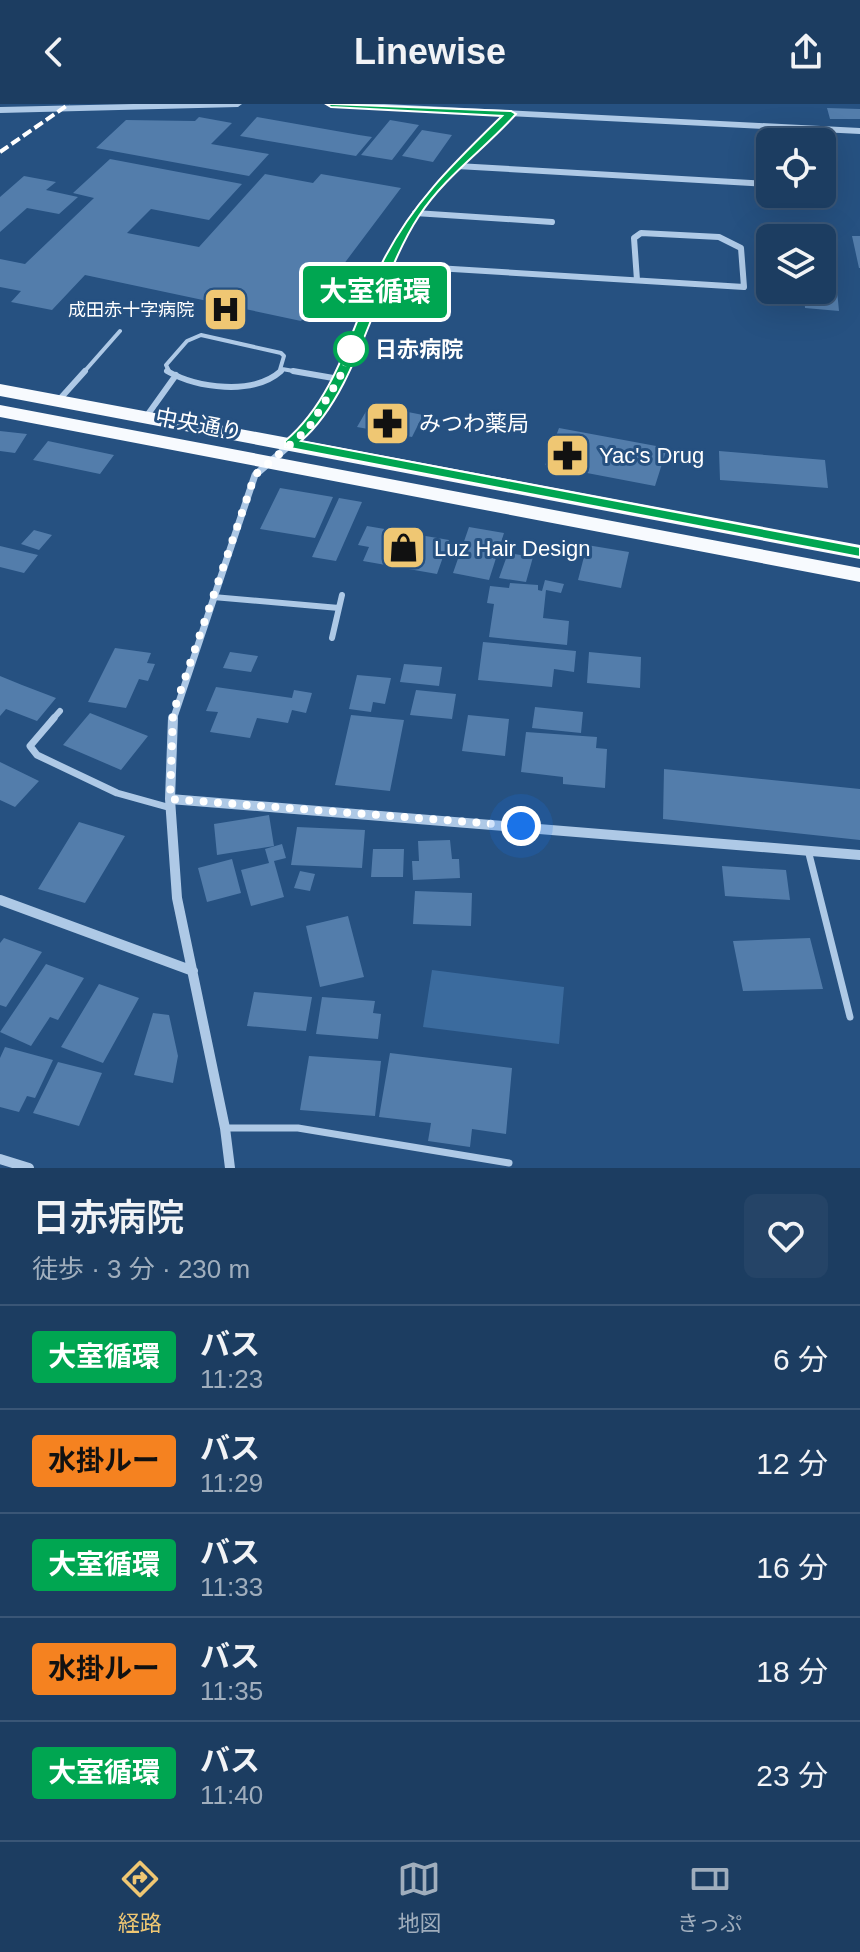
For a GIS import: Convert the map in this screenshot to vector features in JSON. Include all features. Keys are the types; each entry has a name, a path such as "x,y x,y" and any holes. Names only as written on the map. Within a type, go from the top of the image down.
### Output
{"highway":[{"name":"中央通り","path":"0,390 860,552"},
{"name":"中央通り","path":"0,411 860,575"}],"street":[{"path":"5,110 238,104"},
{"path":"332,104 504,110 860,131"},
{"path":"230,1168 225,1128 177,898 171,803 173,713 255,475 308,429 339,379 387,265 415,213 504,110"},
{"path":"457,166 756,183"},
{"path":"415,213 552,222"},
{"path":"387,265 744,287 741,248 719,237 641,233 634,238 637,280"},
{"path":"171,803 860,855"},
{"path":"0,900 193,971"},
{"path":"0,1159 29,1168"}],"lane":[{"path":"58,401 120,331"},
{"path":"201,335 284,356 282,369 273,379 243,388 176,375 167,372 166,365 187,341 201,335"},
{"path":"282,369 339,379"},
{"path":"146,417 176,375"},
{"path":"332,638 342,595"},
{"path":"213,597 339,608"},
{"path":"60,711 30,746 37,755 117,793 171,803"},
{"path":"808,849 850,1017"},
{"path":"225,1128 298,1128 509,1163"}],"shaded area":[{"path":"432,970 564,987 559,1044 423,1027"}],"building":[{"path":"827,108 860,109 860,119 830,119"},
{"path":"199,117 232,123 211,144 269,154 249,176 96,148 126,120 195,121"},
{"path":"257,117 372,137 356,156 240,136"},
{"path":"390,120 419,125 392,160 361,155"},
{"path":"422,130 452,135 433,162 402,156"},
{"path":"110,159 242,184 209,220 151,209 127,233 199,247 265,174 313,183 321,174 401,188 301,321 245,309 234,322 206,316 217,303 85,275 52,310 11,302 21,291 0,287 0,259 25,264 94,198 73,193"},
{"path":"24,176 56,182 46,190 78,197 59,214 27,208 0,232 0,197"},
{"path":"852,236 860,236 860,268 859,268"},
{"path":"836,280 839,311 805,308 805,304 836,304"},
{"path":"368,408 401,415 403,411 423,415 412,437 357,427"},
{"path":"559,428 667,448 655,486 545,465"},
{"path":"0,431 27,434 15,453 0,451"},
{"path":"48,441 114,455 100,474 33,460"},
{"path":"719,451 825,460 828,488 720,480"},
{"path":"280,488 333,497 315,538 260,529"},
{"path":"339,498 362,502 336,561 312,557"},
{"path":"367,526 449,540 437,574 363,561 369,547 358,545"},
{"path":"469,527 504,533 489,580 453,573"},
{"path":"34,530 52,535 39,550 21,544"},
{"path":"587,545 629,552 621,588 578,580"},
{"path":"0,546 38,555 24,573 0,567"},
{"path":"508,553 533,557 526,582 499,578"},
{"path":"545,580 564,584 561,593 546,590 543,618 569,621 567,645 489,637 494,604 487,603 490,586 509,588 510,583 538,585 538,590 542,591"},
{"path":"483,642 576,651 574,672 554,669 552,687 478,680"},
{"path":"115,648 151,653 147,663 155,664 148,681 139,679 126,708 88,702"},
{"path":"230,652 258,656 251,672 223,668"},
{"path":"589,652 641,657 640,688 587,683"},
{"path":"404,664 442,667 439,686 400,682"},
{"path":"357,675 391,678 385,704 373,702 371,712 349,709"},
{"path":"0,676 56,698 37,721 6,709 0,716"},
{"path":"216,687 292,698 294,690 312,693 306,713 292,710 288,723 257,718 250,738 210,732 218,712 206,711"},
{"path":"416,690 456,694 452,719 410,715"},
{"path":"535,707 583,712 581,733 532,728"},
{"path":"90,713 148,736 121,770 63,745"},
{"path":"351,715 404,720 390,791 335,785"},
{"path":"468,715 509,719 505,756 462,751"},
{"path":"526,732 597,737 596,748 607,749 605,788 563,784 563,777 521,772"},
{"path":"0,762 39,781 15,807 0,800"},
{"path":"664,769 860,789 860,840 663,819"},
{"path":"269,815 274,846 217,855 214,824"},
{"path":"79,822 125,836 85,903 38,889"},
{"path":"297,827 365,830 362,868 291,865"},
{"path":"450,840 452,859 459,859 460,878 413,880 412,861 419,861 418,841"},
{"path":"282,844 286,858 274,861 284,897 251,906 241,870 269,863 265,849"},
{"path":"373,849 404,849 403,877 371,877"},
{"path":"232,859 241,893 207,902 198,868"},
{"path":"722,866 786,870 790,900 725,896"},
{"path":"300,871 315,874 310,891 294,888"},
{"path":"415,891 472,893 471,926 413,924"},
{"path":"348,916 364,977 320,987 306,926"},
{"path":"4,938 42,952 6,1007 0,1005 0,943"},
{"path":"810,938 823,989 743,991 733,941"},
{"path":"46,964 84,978 58,1020 50,1017 31,1046 0,1032"},
{"path":"99,984 139,998 103,1063 61,1047"},
{"path":"254,992 312,997 306,1031 247,1026"},
{"path":"322,997 375,1001 373,1013 381,1014 378,1039 316,1034"},
{"path":"153,1013 169,1015 178,1056 173,1083 134,1075"},
{"path":"5,1047 53,1060 35,1098 27,1096 19,1112 0,1107 0,1058"},
{"path":"390,1053 512,1068 506,1134 472,1129 470,1147 428,1141 431,1123 379,1117"},
{"path":"309,1056 381,1061 375,1116 300,1110"},
{"path":"58,1062 102,1073 79,1126 33,1113"}],"railway":[{"path":"0,152 69,104"}],"bus line":[{"name":"大室循環","path":"331,104 511,114 453,169 415,213 387,265 339,379 308,429 290,444 860,552"}],"place":[{"name":"成田赤十字病院","path":"225,310"},
{"name":"日赤病院","path":"351,349"},
{"name":"みつわ薬局","path":"388,423"},
{"name":"Yac's Drug","path":"568,455"},
{"name":"Luz Hair Design","path":"403,548"}],"route":[{"path":"351,349 339,379 308,429 255,475 173,713 170,799 521,826"}]}
